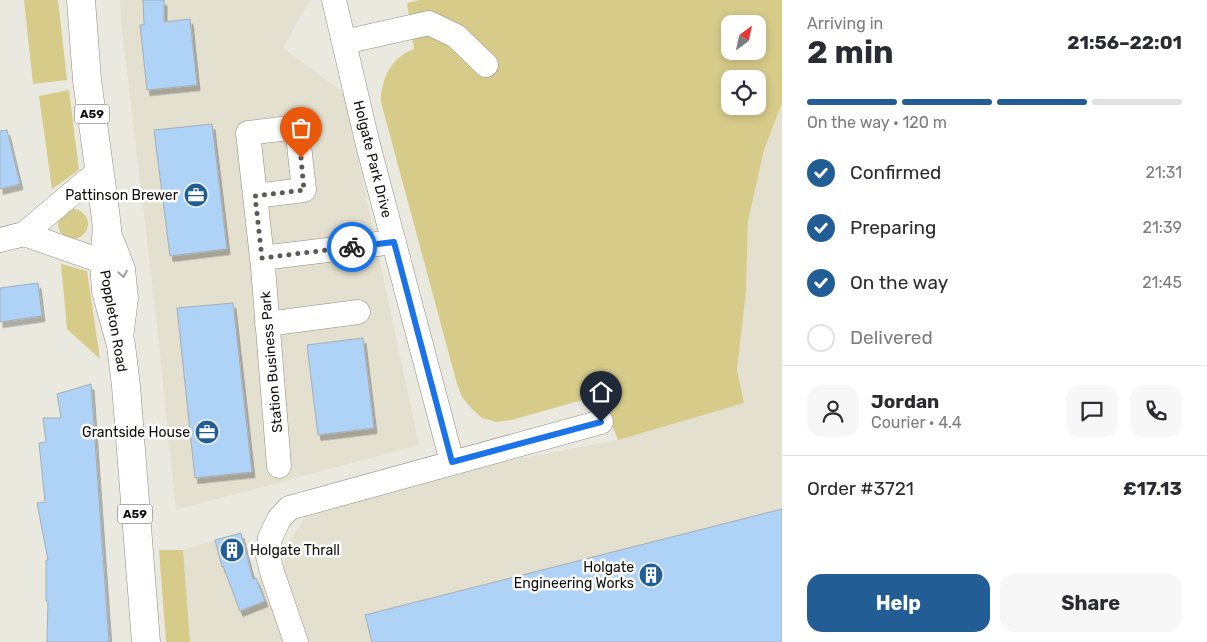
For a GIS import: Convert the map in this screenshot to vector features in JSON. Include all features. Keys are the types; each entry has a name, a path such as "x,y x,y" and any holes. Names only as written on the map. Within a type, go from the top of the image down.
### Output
{"main road":[{"name":"Poppleton Road","path":"81,0 87,80 106,228 104,262 106,291 120,345 126,386 146,642"}],"street":[{"name":"Holgate Park Drive","path":"334,0 368,145 452,462"},
{"path":"344,42 429,22 456,36 486,65"},
{"path":"0,240 24,234 100,170"},
{"name":"Station Business Park","path":"255,196 279,466"},
{"path":"106,228 123,269 126,298 120,345"},
{"path":"24,234 104,262"},
{"path":"262,258 394,242"},
{"path":"267,324 358,312"},
{"path":"296,642 268,556 270,538 279,520 290,508 601,422"}],"shaded area":[{"path":"24,0 58,0 67,80 33,84"},
{"path":"120,0 310,0 283,48 344,93 419,445 176,510"},
{"path":"420,0 782,0 782,103 764,150 748,221 746,291 737,370 744,403 618,440 600,395 512,420 496,422 482,418 472,409 462,397 457,384 381,102 385,77 393,63 399,57 414,49 407,3"},
{"path":"69,90 79,170 52,189 39,96"},
{"path":"782,103 782,642 190,642 183,550 215,540 222,566 248,560 256,578 284,566 287,545 305,517 453,471 618,440 743,403 737,370 746,291 748,221 764,150"},
{"path":"73,209 84,213 88,224 84,235 73,239 62,235 58,224 62,213"},
{"path":"61,264 87,271 100,359 67,329"},
{"path":"159,550 183,550 190,642 166,642"}],"building":[{"path":"143,0 164,0 164,22 190,19 197,85 147,90 140,25 144,25"},
{"path":"212,124 227,249 170,256 154,130"},
{"path":"7,130 20,184 0,189 0,131"},
{"path":"38,283 42,316 0,322 0,288"},
{"path":"233,303 252,472 195,478 177,308"},
{"path":"363,338 374,428 318,435 307,345"},
{"path":"91,384 109,642 47,642 46,560 48,560 37,503 45,502 39,443 46,442 43,418 61,418 57,394"},
{"name":"Holgate Engineering Works","path":"782,509 782,642 372,642 365,615"},
{"path":"241,533 253,579 256,578 265,601 240,611 222,567 215,540"}],"way so far":[{"path":"301,158 304,190 255,196 262,258 352,247"}],"place":[{"name":"Pattinson Brewer","path":"196,195"},
{"name":"Grantside House","path":"207,432"},
{"name":"Holgate Thrall","path":"232,550"},
{"name":"Holgate Engineering Works","path":"651,575"}],"route":[{"path":"352,247 394,242 452,462 601,422"}]}
